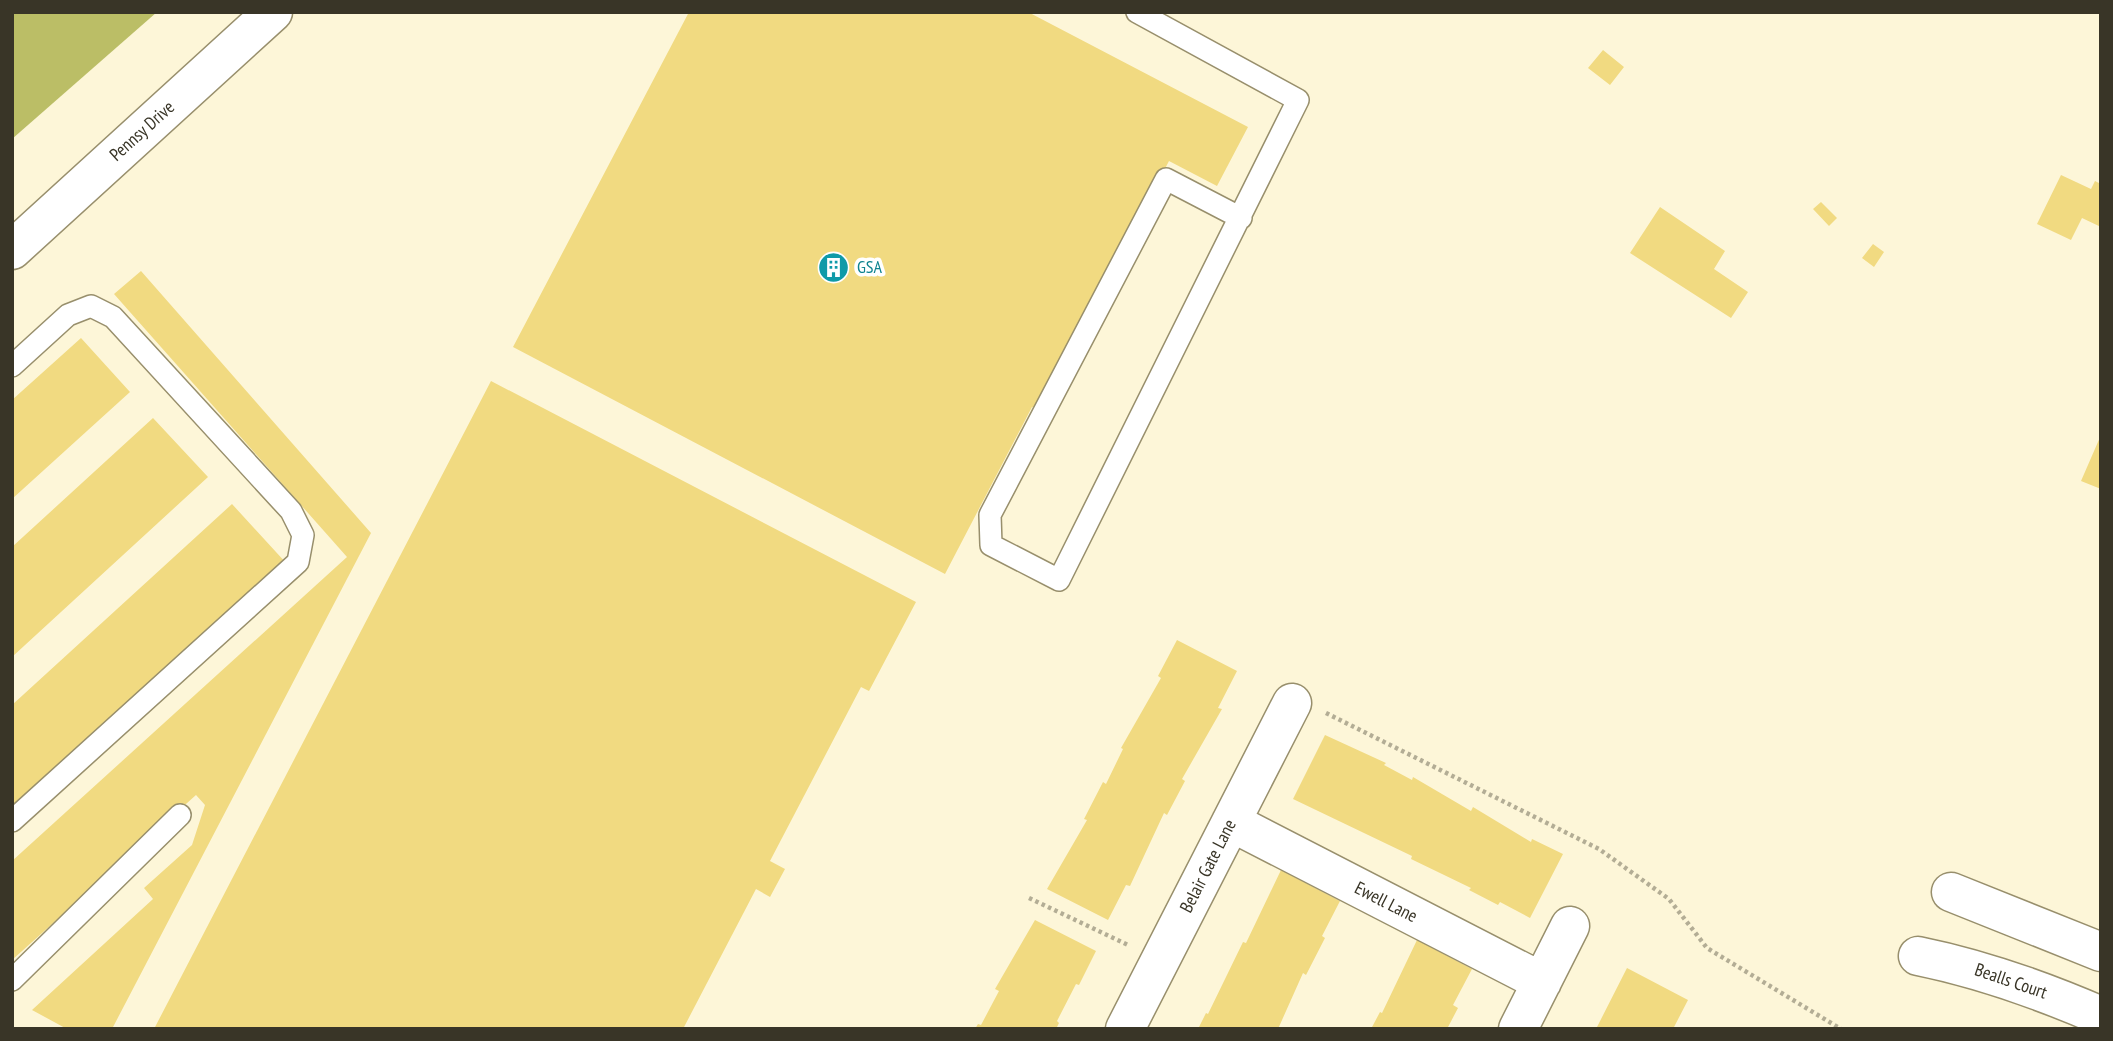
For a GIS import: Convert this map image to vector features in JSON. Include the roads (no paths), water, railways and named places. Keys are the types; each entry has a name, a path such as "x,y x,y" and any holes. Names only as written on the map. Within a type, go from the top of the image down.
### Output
{"street":[{"name":"Pennsy Drive","path":"12,250 272,12"},
{"name":"Belair Gate Lane","path":"1125,1029 1231,822 1306,706"},
{"name":"Ewell Lane","path":"1231,822 1542,982"},
{"path":"1951,892 2101,952"},
{"path":"1518,1029 1570,926"},
{"name":"Bealls Court","path":"1918,956 1972,967 2022,983 2101,1016"}],"lane":[{"path":"1137,12 1298,100 1241,218 1059,580 991,545 990,515 1166,179 1241,218"},
{"path":"12,366 68,315 91,306 113,317 291,511 303,535 298,562 12,821"},
{"path":"12,980 180,815"}],"place":[{"name":"GSA","path":"834,267"}]}
